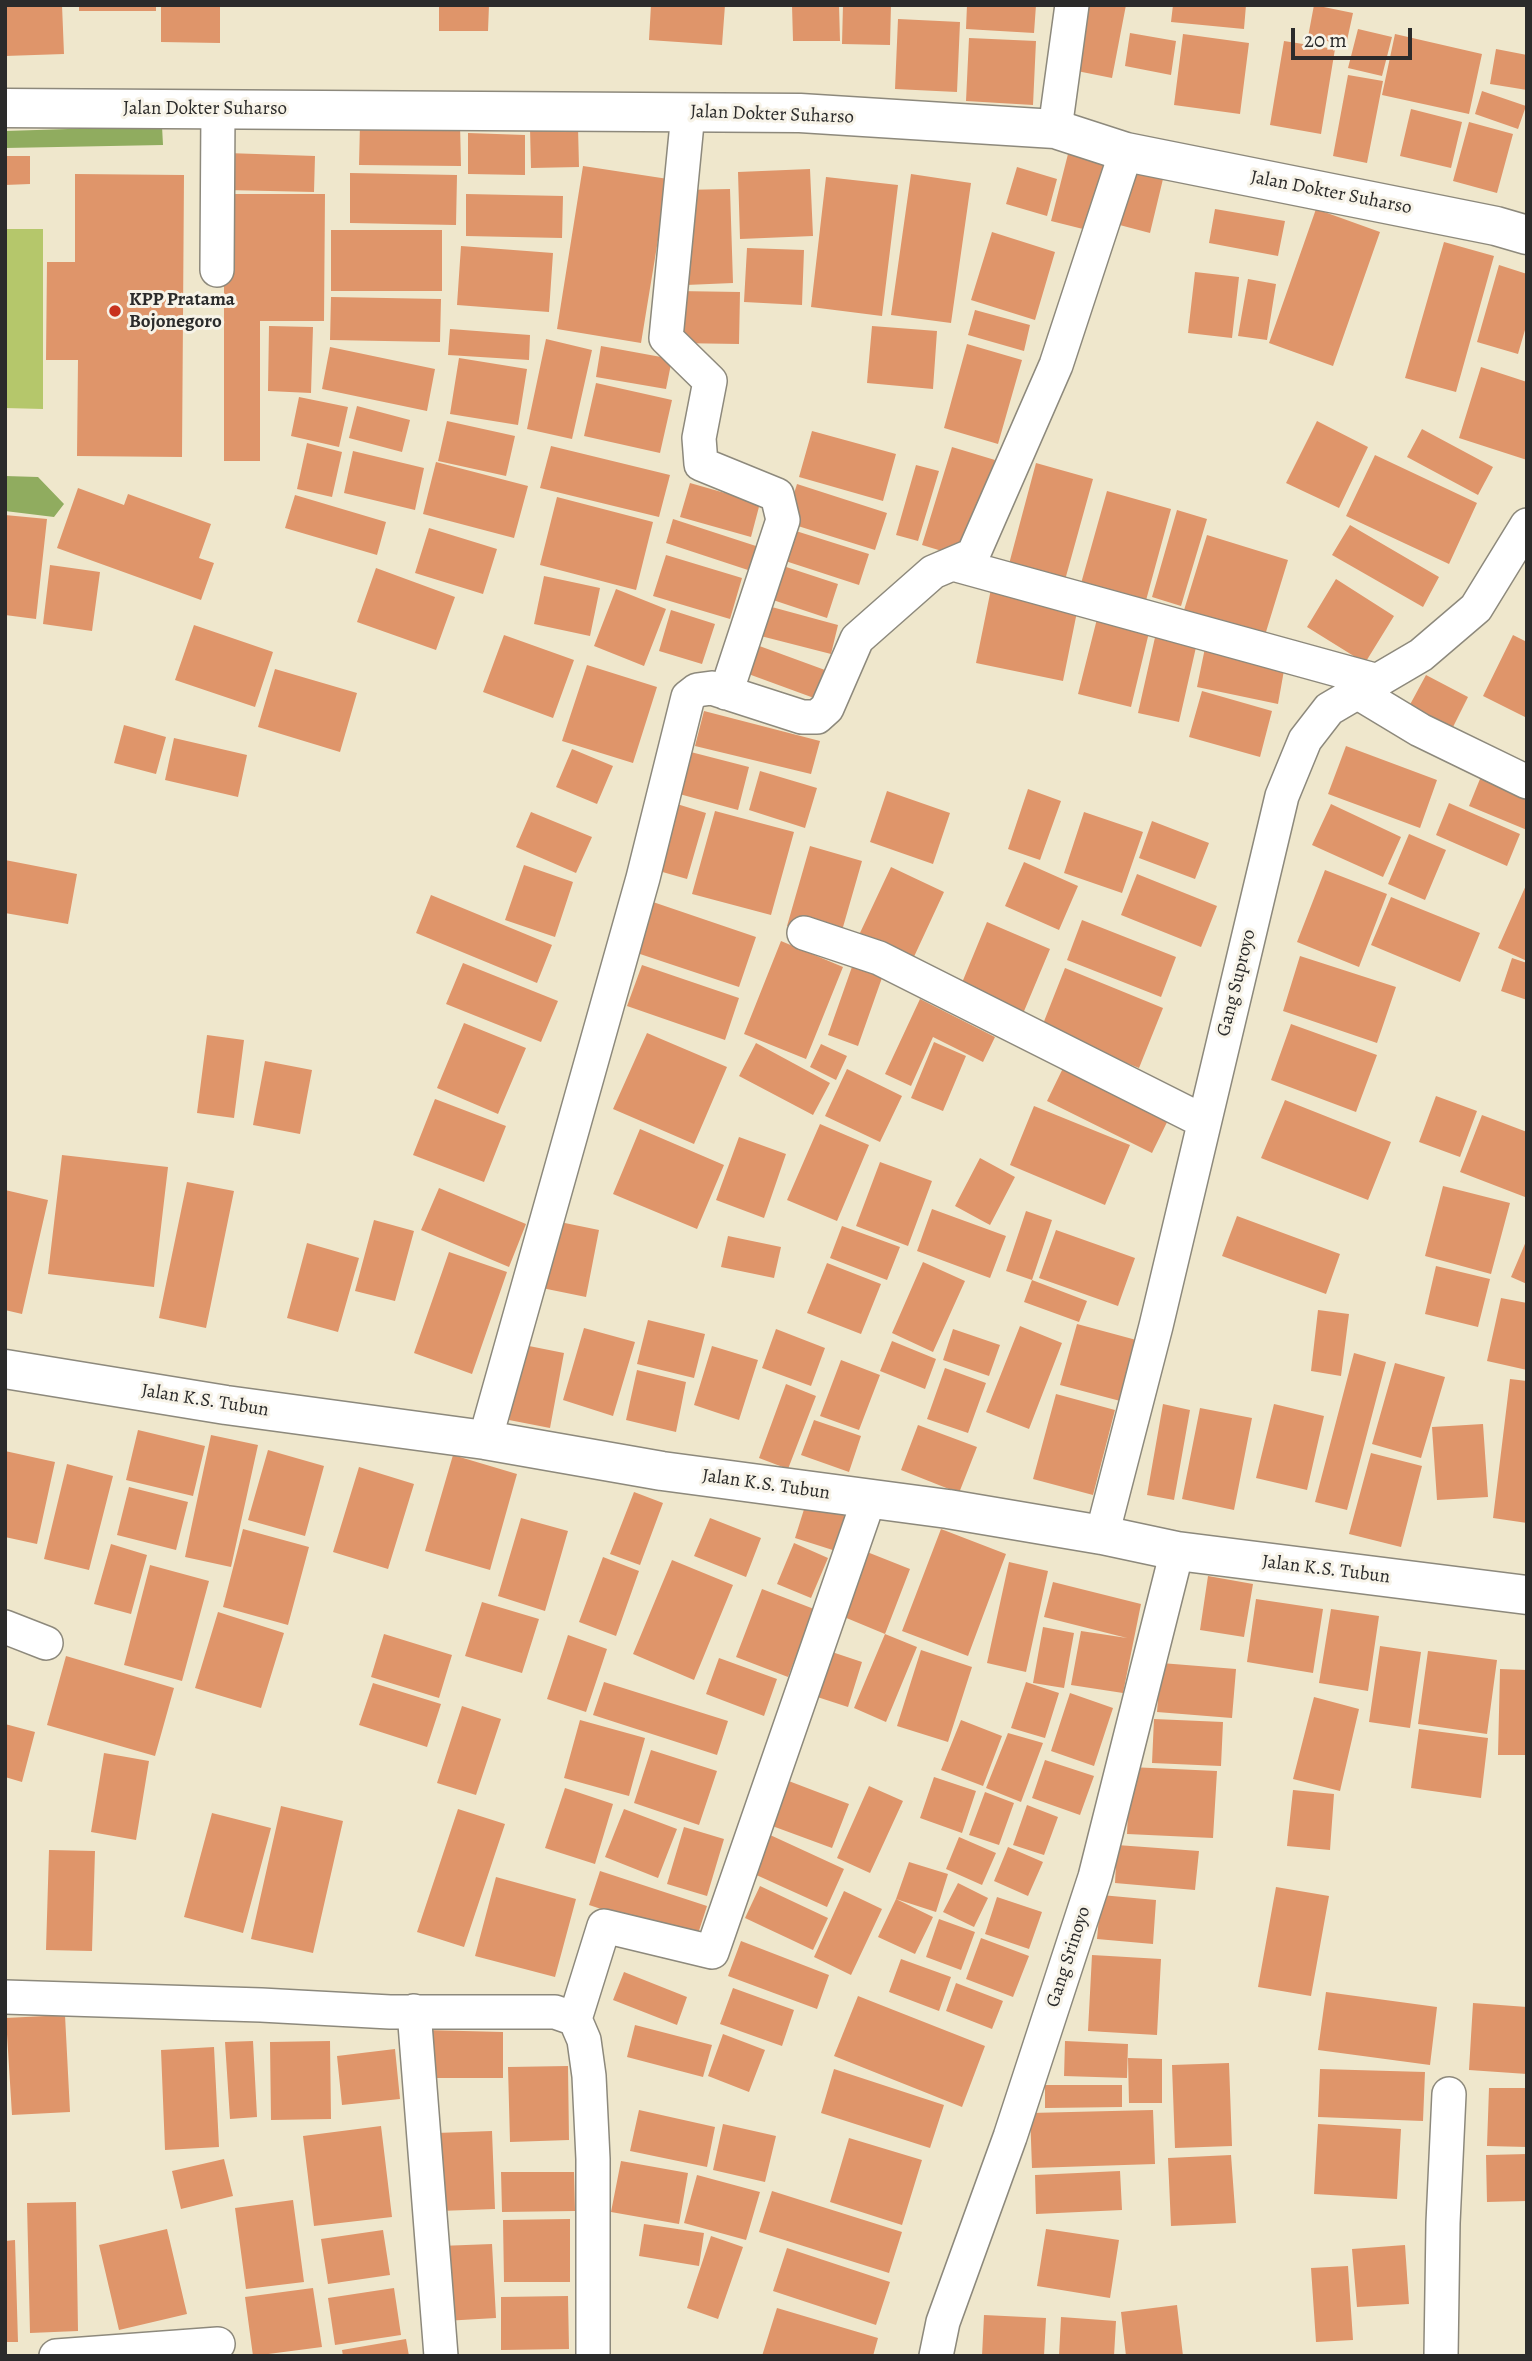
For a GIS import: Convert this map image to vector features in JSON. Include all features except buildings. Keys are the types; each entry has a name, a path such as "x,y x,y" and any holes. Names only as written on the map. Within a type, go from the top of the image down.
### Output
{"street":[{"path":"1055,130 1072,5"},
{"name":"Jalan Dokter Suharso","path":"5,107 800,113 1055,130 1126,152 1496,226 1527,235"},
{"path":"217,270 218,108"},
{"path":"688,113 666,338 710,381 699,439 701,464 777,495 783,520 726,693"},
{"path":"485,1440 643,878 688,697 697,690 712,688 802,717 817,717 827,708 856,639 933,572 973,555 1056,365 1126,152"},
{"name":"Gang Suproyo","path":"1102,1535 1156,1326 1282,796 1305,740 1329,709 1421,656 1476,608 1527,525"},
{"path":"953,564 1367,686 1420,730 1527,782"},
{"path":"804,933 879,958 1203,1121"},
{"name":"Jalan K.S. Tubun","path":"5,1369 226,1405 485,1440 662,1471 948,1509 1102,1535 1177,1551 1527,1595"},
{"path":"593,2356 592,2132 584,2040 575,2019 604,1926 712,1952 869,1499"},
{"name":"Gang Srinoyo","path":"936,2356 943,2322 1010,2137 1095,1877 1177,1551"},
{"path":"5,1627 46,1643"},
{"path":"5,1997 414,2011 555,2012 575,2019"},
{"path":"414,2011 441,2356"},
{"path":"1441,2356 1449,2094"},
{"path":"56,2356 218,2344"}],"green space":[{"path":"162,126 163,145 5,148 5,131"},
{"path":"5,229 43,229 43,409 5,408"},
{"path":"5,476 38,477 64,504 54,517 5,511"}],"place":[{"name":"KPP Pratama Bojonegoro","path":"115,311"}]}
